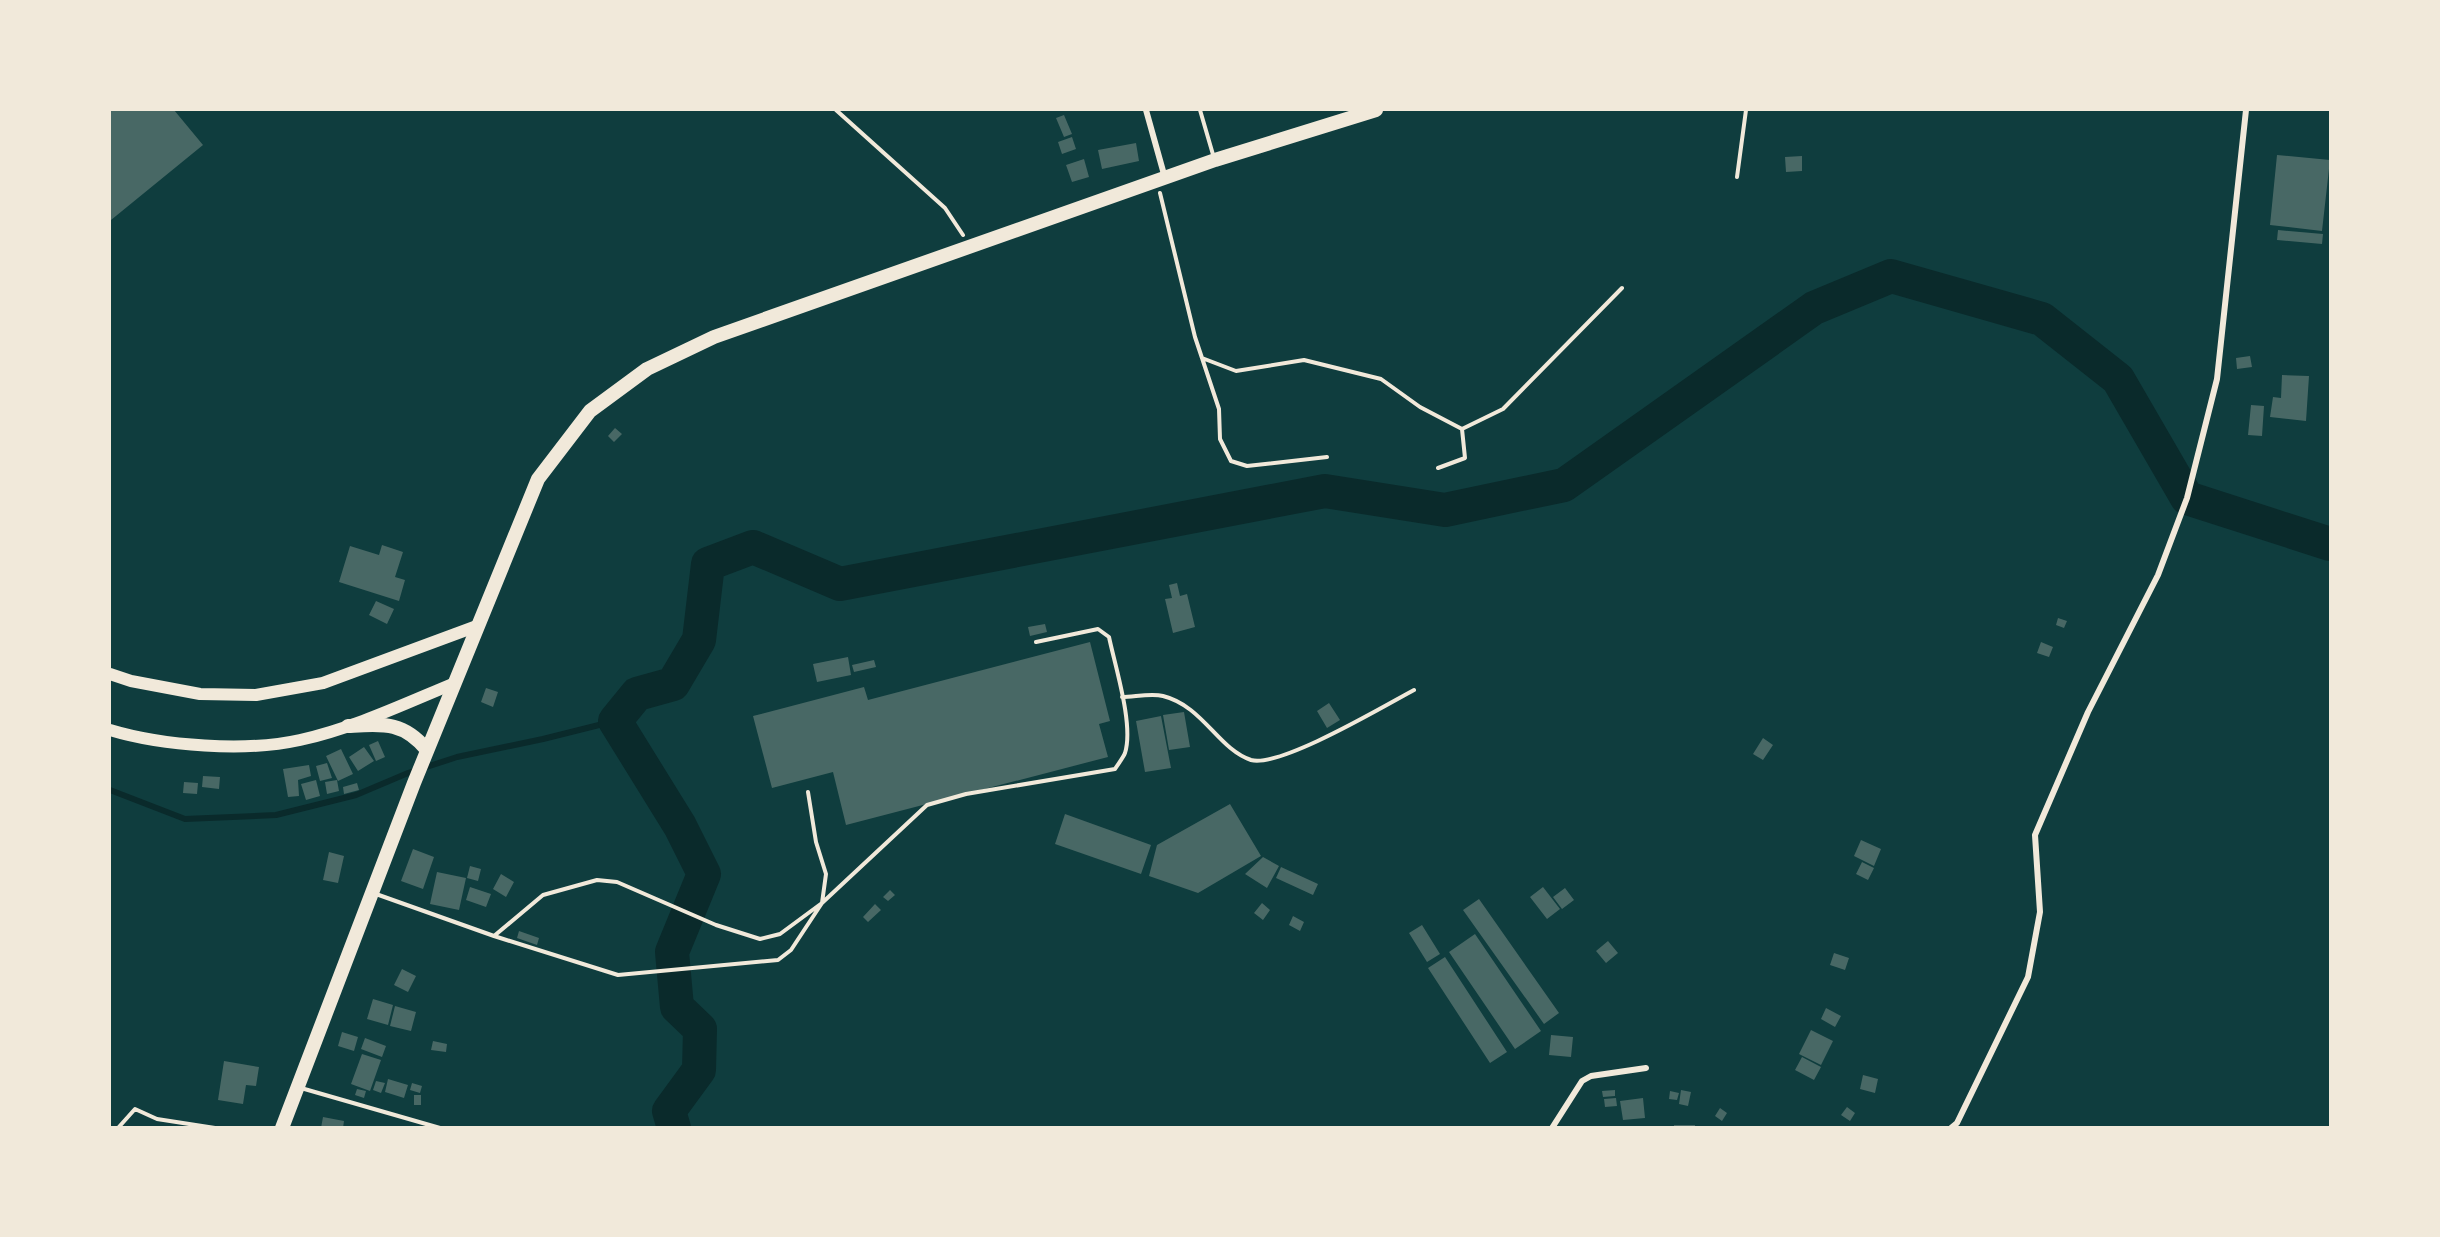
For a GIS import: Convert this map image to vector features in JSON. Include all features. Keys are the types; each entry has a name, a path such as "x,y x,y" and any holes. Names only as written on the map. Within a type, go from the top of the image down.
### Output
{"highway":[{"path":"282,1128 414,783 538,479 590,411 646,369 714,337 972,248 1215,160 1376,110"},
{"path":"348,726 391,725 408,732 426,754"}],"main road":[{"path":"110,674 131,681 200,694 256,695 323,683 477,626"},
{"path":"110,730 190,745 244,746 298,740 348,726 455,683"}],"street":[{"path":"1146,110 1161,180"},
{"path":"1951,1128 1957,1123 2028,977 2040,912 2035,835 2088,712 2158,575 2187,498 2217,379 2246,110"},
{"path":"1552,1128 1582,1081 1591,1076 1646,1068"}],"lane":[{"path":"1200,110 1215,160"},
{"path":"1737,177 1746,110"},
{"path":"494,936 543,895 597,880 617,882 716,925 760,939 780,934 822,903 927,805 966,794 1115,768 1125,754 1128,737 1109,637 1098,629 1036,642"},
{"path":"1122,697 1163,696 1197,713 1230,748 1252,760 1271,760 1297,750 1414,690"},
{"path":"372,892 494,936 618,975 778,960 791,951 822,903 826,874 816,842 808,792"},
{"path":"298,1087 440,1128"},
{"path":"118,1128 135,1109 157,1119 215,1128"}],"path":[{"path":"836,110 945,208 972,248"},
{"path":"1161,180 1202,357 1219,409 1220,439 1231,461 1247,466 1327,457"},
{"path":"1462,429 1503,409 1622,288"},
{"path":"1202,357 1236,371 1304,360 1381,379 1420,407 1462,429"},
{"path":"1438,468 1465,458 1462,429"}],"building":[{"path":"110,110 174,110 203,145 111,220"},
{"path":"1064,115 1072,134 1064,137 1056,118"},
{"path":"1072,137 1076,149 1062,154 1058,142"},
{"path":"1136,143 1139,161 1102,169 1098,150"},
{"path":"2277,155 2330,160 2322,231 2270,225"},
{"path":"1802,156 1802,171 1786,172 1785,157"},
{"path":"1084,159 1089,177 1072,182 1066,165"},
{"path":"2278,230 2323,234 2322,244 2277,240"},
{"path":"2250,356 2252,367 2237,369 2236,358"},
{"path":"2282,375 2309,376 2306,421 2270,417 2273,397 2281,398"},
{"path":"2251,405 2264,406 2262,436 2248,435"},
{"path":"615,428 622,434 614,442 608,436"},
{"path":"382,545 403,552 395,577 405,580 399,601 339,582 350,546 379,555"},
{"path":"1177,583 1180,596 1187,594 1195,627 1173,633 1165,599 1172,598 1169,585"},
{"path":"376,601 394,609 387,624 369,615"},
{"path":"2058,618 2067,621 2064,628 2056,625"},
{"path":"1045,624 1047,632 1030,636 1028,627"},
{"path":"1090,642 1110,721 1099,724 1108,757 846,825 833,772 772,788 753,716 864,687 868,700"},
{"path":"2041,642 2053,647 2049,657 2037,653"},
{"path":"848,657 851,675 817,682 813,664"},
{"path":"874,660 876,667 854,672 852,665"},
{"path":"486,688 498,692 493,707 481,702"},
{"path":"1329,703 1340,720 1327,728 1317,711"},
{"path":"1184,712 1190,747 1169,750 1163,715"},
{"path":"1161,716 1171,768 1145,772 1136,721"},
{"path":"1763,738 1773,745 1763,760 1753,754"},
{"path":"378,741 385,757 376,761 369,745"},
{"path":"364,747 374,761 358,771 349,757"},
{"path":"341,749 353,774 338,781 326,756"},
{"path":"327,763 332,778 320,781 316,766"},
{"path":"309,765 311,776 298,780 299,796 288,797 283,769"},
{"path":"203,776 220,777 219,789 202,787"},
{"path":"316,780 320,796 306,800 301,784"},
{"path":"337,780 339,791 327,794 325,782"},
{"path":"184,782 198,783 197,794 183,793"},
{"path":"357,783 359,790 344,794 343,787"},
{"path":"1230,804 1261,856 1198,893 1149,876 1157,845"},
{"path":"1065,814 1151,845 1141,874 1055,844"},
{"path":"1861,840 1881,849 1874,866 1854,856"},
{"path":"413,849 434,857 423,889 401,881"},
{"path":"329,852 344,856 338,883 323,880"},
{"path":"1263,857 1279,866 1267,888 1245,874"},
{"path":"1862,862 1874,868 1868,880 1856,874"},
{"path":"470,866 481,869 478,881 467,878"},
{"path":"1281,867 1318,884 1313,895 1276,878"},
{"path":"437,872 466,878 459,910 430,904"},
{"path":"501,874 514,882 506,897 493,889"},
{"path":"470,887 491,894 486,907 466,900"},
{"path":"1543,887 1560,909 1547,919 1530,897"},
{"path":"1565,888 1574,900 1562,909 1553,897"},
{"path":"890,890 895,895 888,901 883,897"},
{"path":"1479,899 1559,1013 1544,1024 1463,910"},
{"path":"1262,903 1270,910 1263,920 1254,913"},
{"path":"875,904 881,910 868,922 863,917"},
{"path":"1293,916 1304,922 1300,931 1289,925"},
{"path":"1422,925 1440,954 1427,962 1409,933"},
{"path":"519,931 539,938 537,945 517,938"},
{"path":"1475,934 1541,1031 1515,1049 1449,952"},
{"path":"1608,941 1618,953 1606,963 1596,951"},
{"path":"1834,953 1849,958 1845,970 1830,965"},
{"path":"1445,957 1507,1052 1490,1063 1428,968"},
{"path":"402,969 416,976 408,992 394,985"},
{"path":"373,999 393,1005 388,1025 367,1019"},
{"path":"395,1006 416,1012 411,1031 390,1026"},
{"path":"1826,1008 1841,1016 1835,1027 1821,1019"},
{"path":"1811,1030 1833,1041 1821,1065 1799,1054"},
{"path":"342,1032 358,1037 354,1051 338,1046"},
{"path":"1551,1035 1573,1037 1571,1057 1549,1055"},
{"path":"365,1038 386,1046 382,1057 361,1049"},
{"path":"433,1041 447,1044 446,1052 431,1050"},
{"path":"362,1054 381,1060 370,1091 351,1084"},
{"path":"1802,1057 1821,1067 1814,1080 1795,1070"},
{"path":"224,1061 259,1067 256,1086 246,1085 243,1104 218,1100"},
{"path":"1863,1075 1878,1079 1875,1093 1860,1089"},
{"path":"388,1079 408,1085 404,1098 385,1092"},
{"path":"376,1081 385,1083 381,1093 373,1090"},
{"path":"412,1083 422,1086 420,1093 410,1090"},
{"path":"357,1089 366,1091 364,1098 355,1095"},
{"path":"1615,1090 1615,1096 1603,1097 1602,1091"},
{"path":"1681,1090 1691,1092 1688,1106 1679,1104"},
{"path":"1670,1091 1679,1093 1677,1100 1669,1099"},
{"path":"414,1095 421,1095 421,1105 414,1105"},
{"path":"1616,1098 1617,1106 1605,1107 1604,1099"},
{"path":"1643,1098 1645,1118 1623,1120 1620,1101"},
{"path":"1847,1107 1855,1113 1850,1121 1841,1115"},
{"path":"1720,1108 1727,1113 1722,1121 1715,1116"},
{"path":"323,1117 344,1121 343,1128 321,1128"},
{"path":"1674,1125 1695,1125 1695,1128 1674,1128"}],"waterway":[{"path":"674,1128 669,1111 699,1070 700,1029 677,1007 672,952 704,874 680,826 615,721 637,694 673,684 699,640 708,564 753,547 840,584 1325,491 1445,510 1564,485 1814,308 1891,276 2042,319 2118,379 2187,498 2330,544"},
{"path":"110,790 185,819 276,815 356,795 408,773 457,757 615,721"}]}
